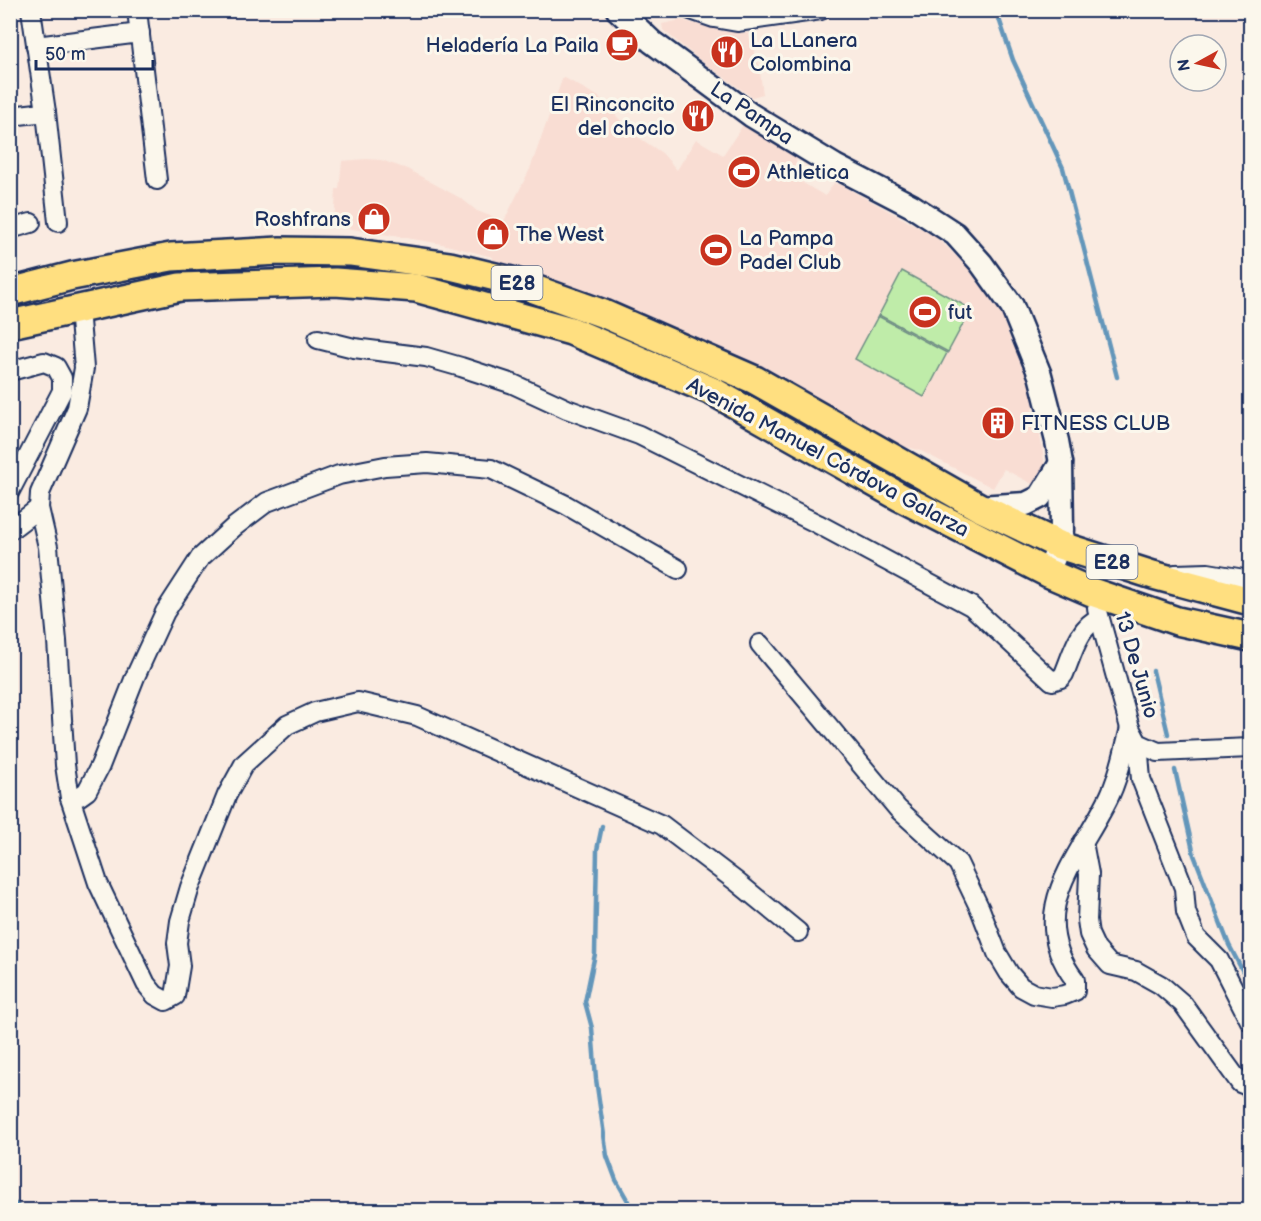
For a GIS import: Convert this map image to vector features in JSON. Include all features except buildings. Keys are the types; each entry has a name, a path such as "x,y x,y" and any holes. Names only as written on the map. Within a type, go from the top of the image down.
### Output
{"main road":[{"name":"Avenida Manuel Córdova Galarza","path":"10,292 72,276 171,257 228,253 350,252 450,266 512,281 604,314 754,380 979,507 1059,545 1251,601"},
{"name":"Avenida Manuel Córdova Galarza","path":"10,324 180,287 336,282 416,288 570,331 714,392 864,476 1048,573 1092,592 1177,621 1251,637"},
{"path":"864,476 877,449"}],"street":[{"path":"31,10 46,112 58,222"},
{"path":"137,10 157,180"},
{"path":"691,10 714,18 736,22 821,10"},
{"name":"La Pampa","path":"627,13 652,42 751,115 835,166 912,206 955,234 981,263 1012,306 1040,375 1061,463 1062,530 1048,573"},
{"path":"36,46 140,33"},
{"path":"10,116 46,112"},
{"path":"10,229 31,223"},
{"path":"10,530 39,500 77,408 84,368 79,309"},
{"path":"318,339 354,348 426,357 461,367 513,384 567,409 639,435 819,524 971,606 1052,681 1061,678 1064,674 1086,626 1092,620 1099,618"},
{"path":"10,371 44,362 56,367 62,378 62,392 19,456 10,491"},
{"path":"70,798 80,796 87,791 100,766 135,677 165,612 200,558 267,502 339,475 385,466 427,463 491,469 566,505 678,569"},
{"path":"979,507 1026,504 1040,497 1061,463"},
{"path":"39,500 48,547 65,765 70,798 98,883 113,918 146,984 154,995 165,1001 175,996 180,966 177,943 180,921 190,887 227,795 244,764 286,725 315,712 358,702 417,716 662,825 798,932"},
{"path":"1153,574 1208,573 1251,580"},
{"name":"13 De Junio","path":"1092,592 1134,736 1158,752 1251,748"},
{"path":"760,644 898,809 958,863 980,909 997,953 1021,987 1034,994 1052,997 1075,991 1075,980 1063,964 1053,929 1058,893 1083,842 1111,794 1134,736"},
{"path":"1134,736 1141,779 1184,888 1186,912 1196,937 1219,960 1251,1021"},
{"path":"1083,842 1089,874 1089,934 1096,949 1110,965 1136,971 1161,985 1183,1004 1240,1083 1251,1087"}],"shaded area":[{"path":"681,20 723,31 748,33 759,65 763,94 752,97 701,61 663,30 662,24"},
{"path":"563,77 599,97 632,133 662,153 677,170 696,139 723,155 743,125 797,158 793,177 825,196 834,183 843,186 933,235 969,269 1003,317 1011,341 1025,366 1035,403 1032,410 1036,412 1045,466 1036,486 1004,469 993,488 919,450 885,442 714,350 639,313 563,283 493,264 493,257 442,244 334,226 336,189 339,189 342,161 366,159 381,160 407,169 462,199 477,211 504,221 530,169"}],"green space":[{"name":"fut","path":"902,271 971,309 948,352 879,315"},
{"name":"fut","path":"878,316 947,353 924,397 855,359"}],"waterway":[{"path":"996,10 1013,60 1063,168 1117,377"},
{"path":"1153,671 1168,734"},
{"path":"1175,770 1194,855 1229,945 1250,985"},
{"path":"602,826 597,850 595,954 585,1002 592,1028 596,1079 607,1156 631,1210"},
{"path":"10,1199 22,1210"}],"place":[{"name":"Heladería La Paila","path":"622,45"},
{"name":"La LLanera Colombina","path":"727,52"},
{"name":"El Rinconcito del choclo","path":"698,116"},
{"name":"Athletica","path":"744,172"},
{"name":"Roshfrans","path":"374,219"},
{"name":"The West","path":"493,234"},
{"name":"La Pampa Padel Club","path":"716,250"},
{"name":"fut","path":"925,312"},
{"name":"FITNESS CLUB","path":"998,423"}]}
